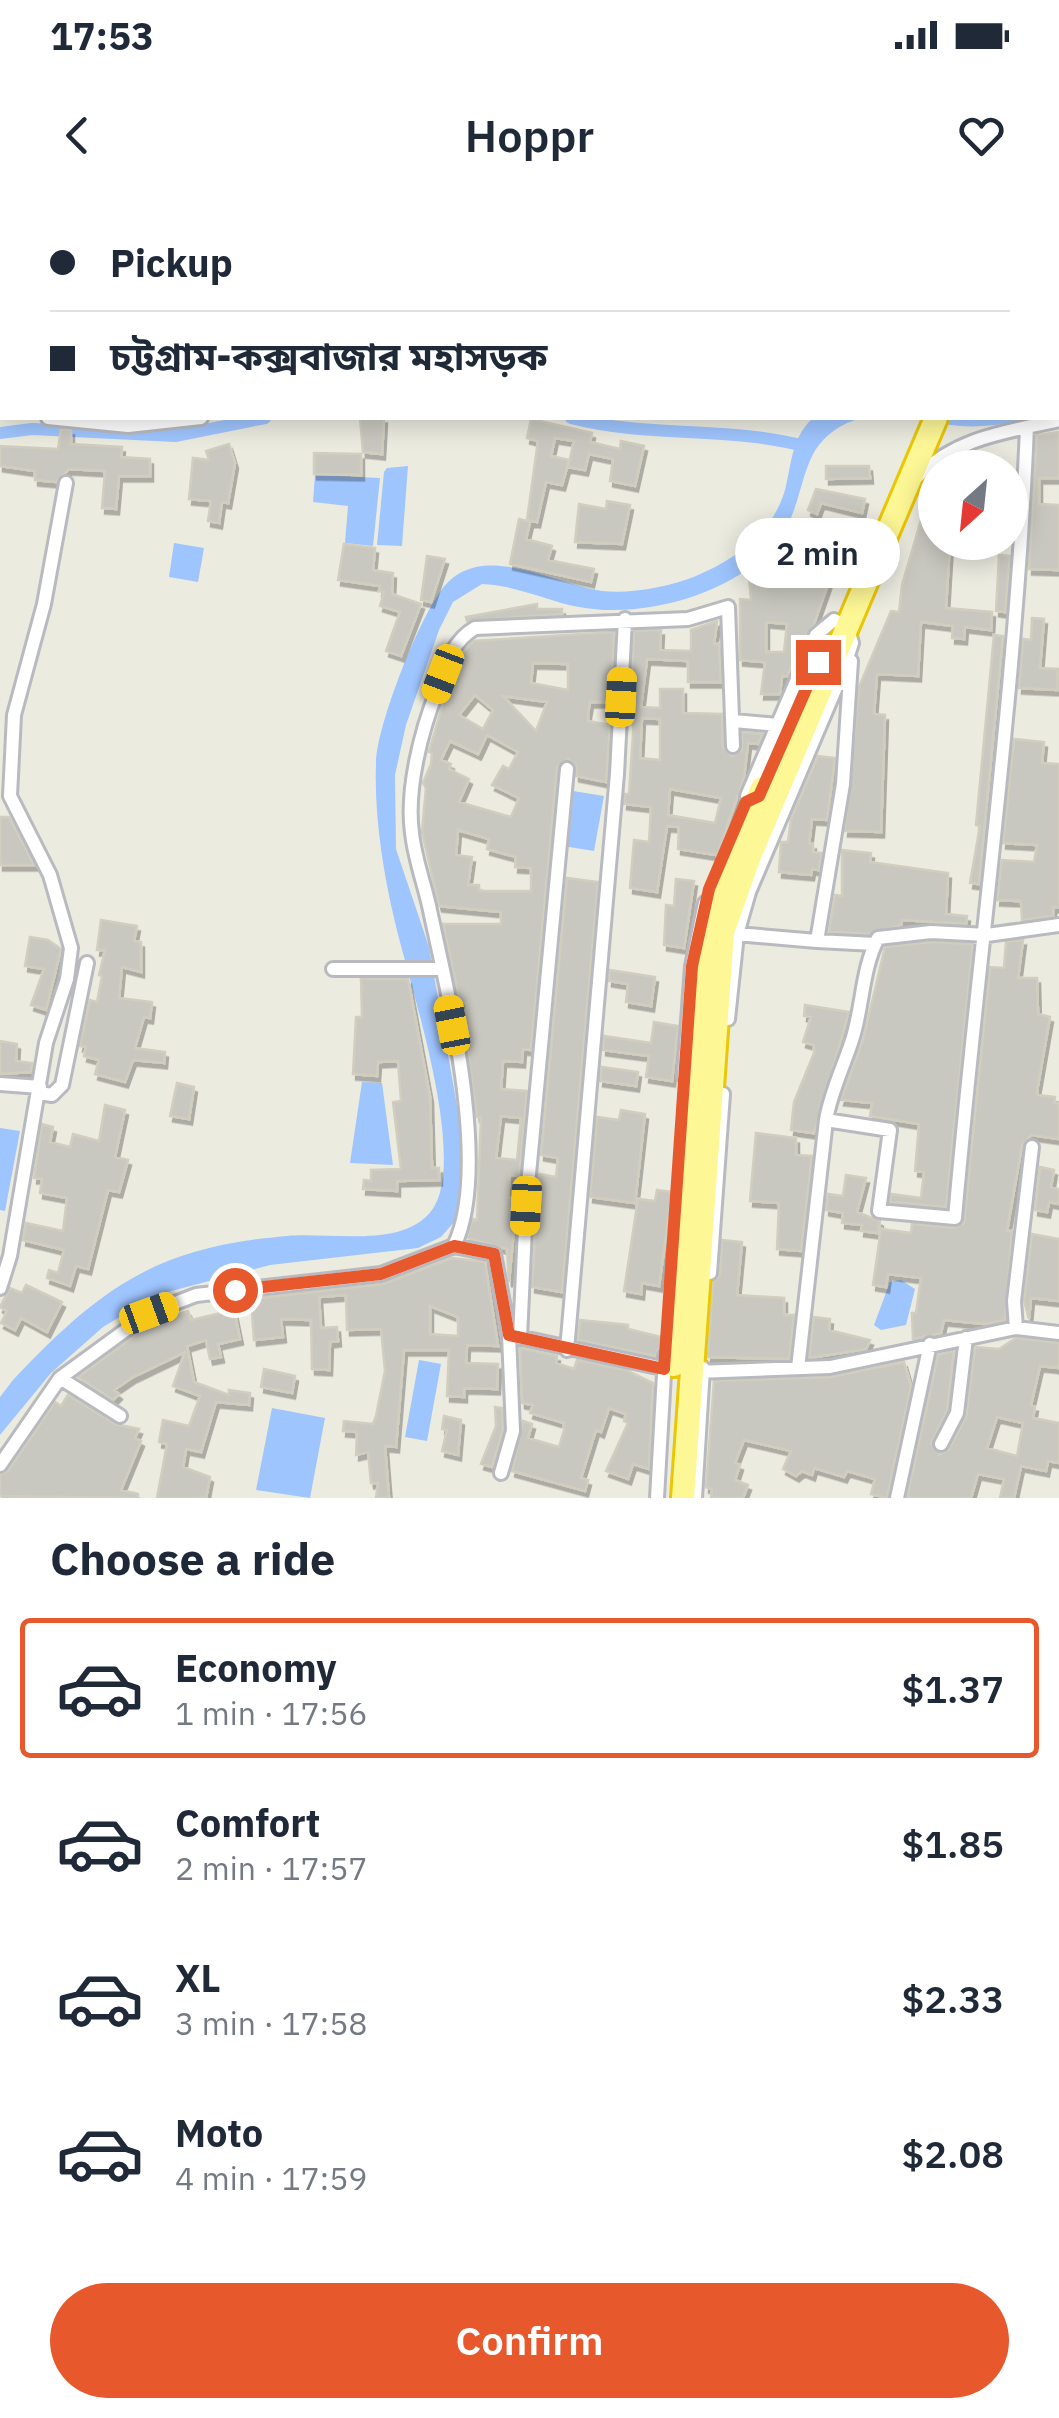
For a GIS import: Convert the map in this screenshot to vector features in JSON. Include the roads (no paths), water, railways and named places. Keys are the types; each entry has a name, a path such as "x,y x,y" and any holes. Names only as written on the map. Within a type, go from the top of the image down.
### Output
{"highway":[{"path":"668,1498 682,1224 705,943 719,890 844,630 902,492 918,420"},
{"path":"844,630 908,461 935,420"},
{"path":"682,1498 720,957 723,932 762,843 766,788"}],"street":[{"path":"72,420 128,426 183,420"},
{"path":"902,492 947,451 974,438 1059,420"},
{"path":"826,1120 891,1131 879,1211 954,1219 1020,599 1027,427"},
{"path":"0,1288 10,1256 46,1043 67,978 71,948 50,875 10,796 14,715 44,604 66,482"},
{"path":"454,1246 467,1220 469,1153 457,1053 411,832 415,777 433,700 456,642 475,628 688,619 728,607 733,746"},
{"path":"567,1350 618,774 625,619"},
{"path":"766,788 778,725 816,635 844,630"},
{"path":"657,1498 692,966 709,889 766,788 844,630"},
{"path":"816,941 843,784 844,630"},
{"path":"734,721 778,725"},
{"path":"501,1473 513,1431 515,1336 566,768"},
{"path":"696,1498 700,1372 737,934 762,843"},
{"path":"798,1368 826,1120 878,938 931,932 986,935 1059,925"},
{"path":"737,934 875,944"},
{"path":"0,1084 52,1095 62,1084 87,963"},
{"path":"333,969 438,969"},
{"path":"1016,1328 1014,1301 1032,1147"},
{"path":"0,1465 60,1378 149,1313 196,1295 381,1274 454,1246 494,1254 515,1336"},
{"path":"700,1372 830,1366 1016,1328 1059,1333"},
{"path":"515,1336 666,1369"},
{"path":"941,1444 956,1412 966,1338"},
{"path":"898,1498 930,1344"},
{"path":"60,1378 120,1416"}],"water":[{"path":"811,420 858,420 834,431 816,449 780,537 760,560 734,578 672,603 608,610 482,584 453,602 439,630 406,725 395,775 396,849 429,947 462,1134 462,1205 455,1221 441,1237 418,1248 270,1265 156,1295 103,1327 51,1373 0,1435 0,1397 13,1380 75,1319 135,1277 202,1250 242,1241 287,1236 365,1236 403,1230 432,1210 442,1185 440,1113 423,1026 387,884 376,782 383,725 420,627 440,592 455,576 474,568 515,568 613,592 662,586 711,569 751,543 771,520 785,490 796,442"},
{"path":"919,420 1025,420 998,425"},
{"path":"408,466 402,546 377,545 384,472 387,468"},
{"path":"315,475 380,478 373,546 345,543 348,506 313,502"},
{"path":"174,543 204,548 198,582 169,577"},
{"path":"573,791 604,796 594,851 563,846"},
{"path":"362,1082 382,1083 393,1165 350,1163"},
{"path":"0,1128 20,1131 5,1211 0,1210"},
{"path":"901,1280 915,1289 906,1325 881,1330 874,1325 890,1282"},
{"path":"419,1360 441,1364 427,1441 405,1437"},
{"path":"272,1408 325,1418 310,1498 256,1490"}],"waterway":[{"path":"0,433 32,429 175,436 255,420"},
{"path":"581,420 629,428 746,436 804,446"}]}
